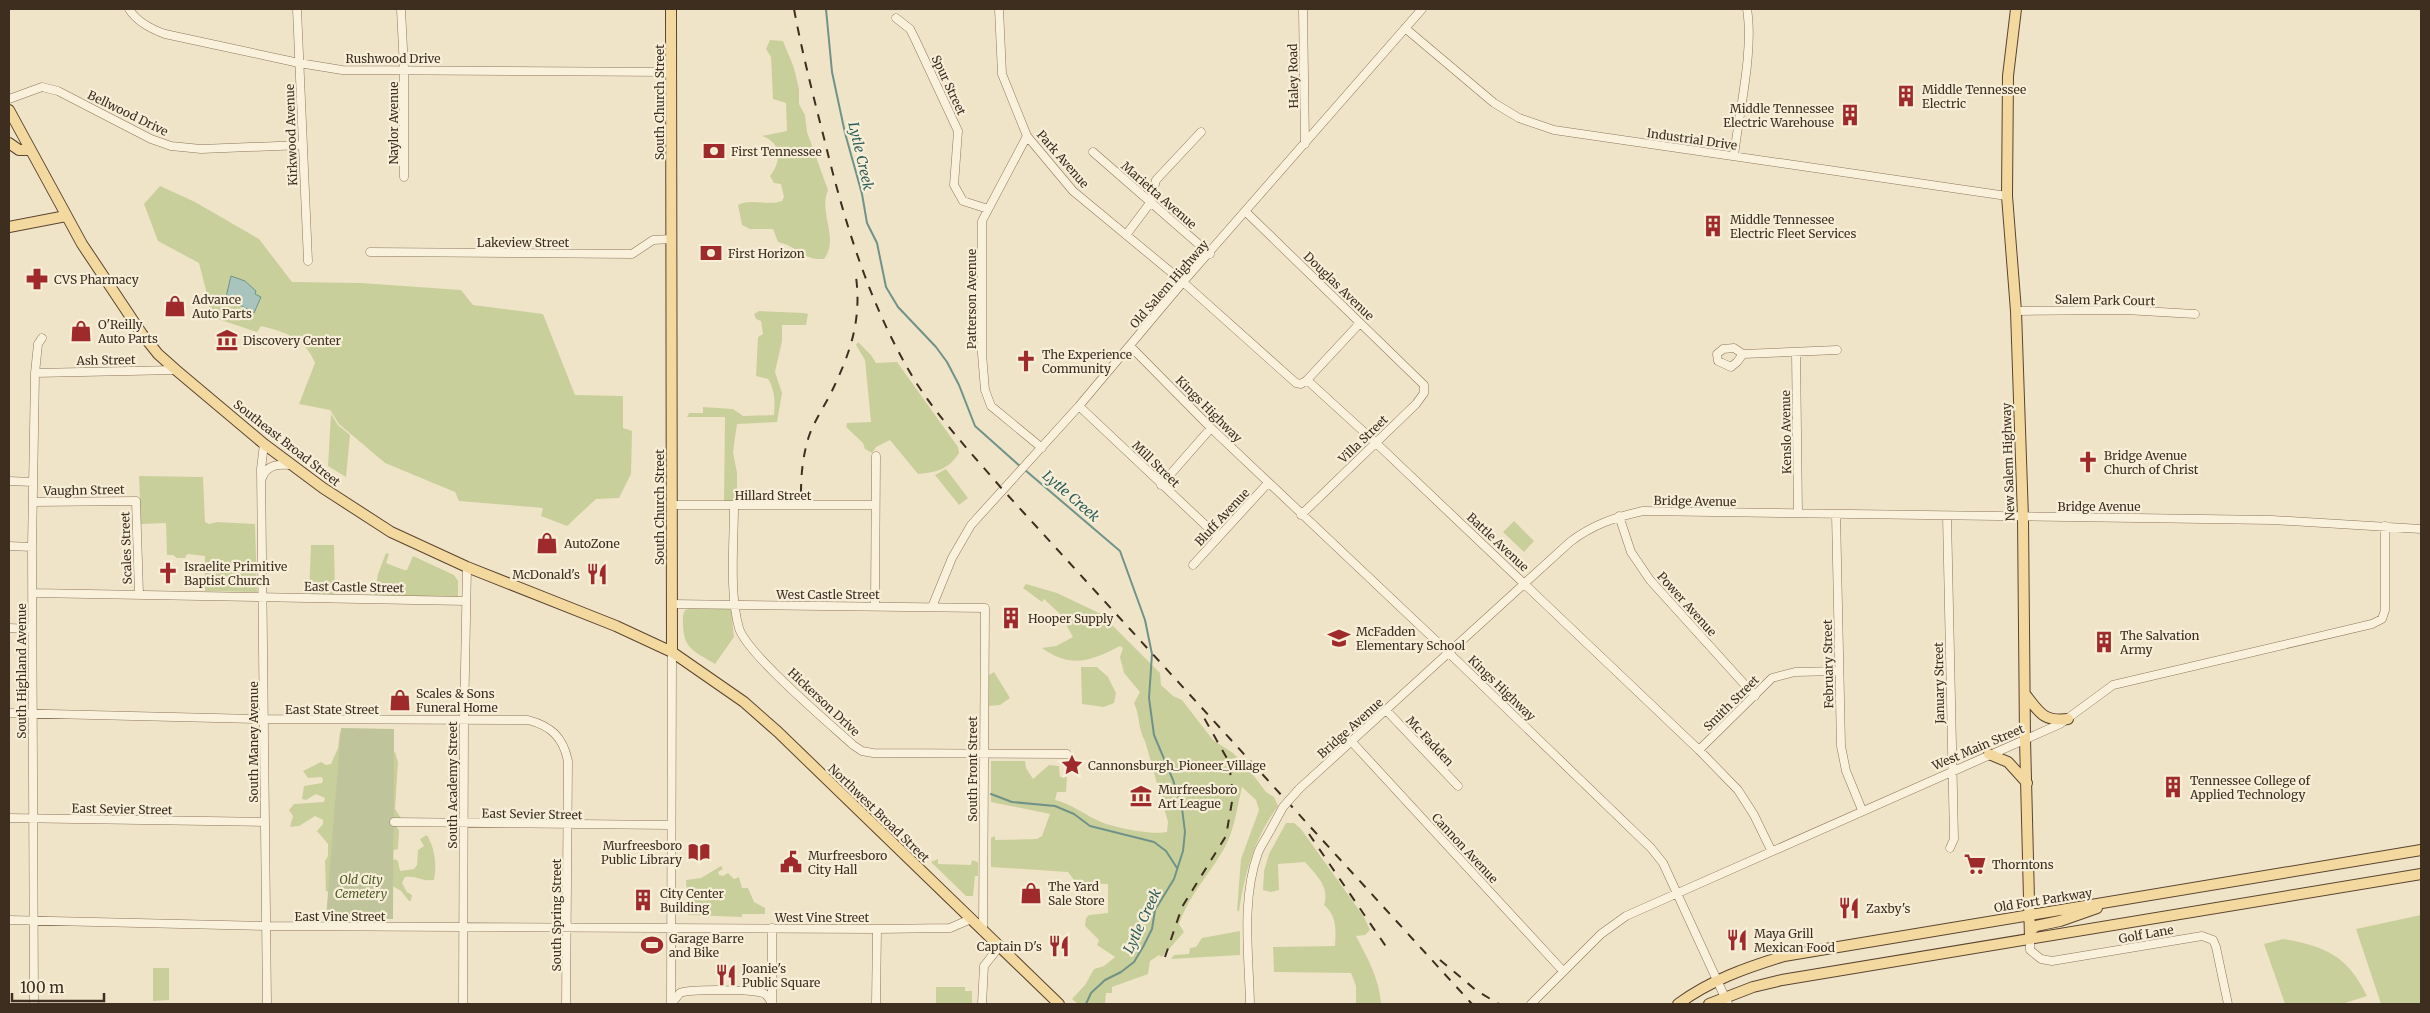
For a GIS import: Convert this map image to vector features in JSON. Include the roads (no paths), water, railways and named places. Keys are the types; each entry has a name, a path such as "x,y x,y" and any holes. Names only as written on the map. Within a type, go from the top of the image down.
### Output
{"main road":[{"name":"South Church Street","path":"671,9 672,652"},
{"name":"New Salem Highway","path":"2016,9 2008,76 2008,196 2016,311 2023,518 2025,739 2030,935"},
{"name":"Southeast Broad Street","path":"9,110 66,216 142,334 158,354 264,444 332,494 392,532 467,567 616,626 672,652"},
{"path":"9,143 19,150 29,150"},
{"path":"9,227 66,216"},
{"name":"Northwest Broad Street","path":"672,652 744,702 778,732 1059,1004"},
{"path":"2025,694 2046,718 2055,720 2068,718"},
{"path":"1989,754 2008,762 2027,783"},
{"name":"Old Fort Parkway","path":"1678,1004 1718,979 1745,968 1787,955 2421,850"},
{"path":"1709,1004 1727,1001 1782,980 2030,935 2421,874"},
{"path":"2030,935 2036,926 2060,921 2120,900"}],"street":[{"name":"Rushwood Drive","path":"128,9 149,28 165,34 299,63 342,70 671,72"},
{"name":"Kirkwood Avenue","path":"298,9 308,261"},
{"name":"Naylor Avenue","path":"401,9 404,69 404,177"},
{"name":"Park Avenue","path":"999,9 1002,74 1027,136 1073,191 1183,282"},
{"name":"Haley Road","path":"1303,9 1305,144"},
{"name":"Old Salem Highway","path":"932,607 952,558 971,525 1079,406 1183,282 1210,254 1422,9"},
{"path":"1734,156 1746,62 1749,24 1747,9"},
{"name":"Spur Street","path":"896,18 910,29 916,38 958,132 954,186 964,201 988,209"},
{"name":"Industrial Drive","path":"1405,28 1474,87 1520,118 1554,130 2008,196"},
{"name":"Bellwood Drive","path":"9,99 42,87 58,91 151,139 185,148 302,146"},
{"path":"1126,235 1150,203 1156,180 1200,132"},
{"name":"Patterson Avenue","path":"1027,136 982,221 982,354 985,390 991,406 1042,448"},
{"name":"Marietta Avenue","path":"1093,152 1210,254"},
{"name":"Douglas Avenue","path":"1246,212 1416,376"},
{"name":"Lakeview Street","path":"370,252 632,254 653,240 671,239"},
{"name":"Battle Avenue","path":"1183,282 1296,383 1301,384 1307,380 1525,583 1699,750 1738,790 1754,815 1771,850"},
{"name":"Salem Park Court","path":"2016,311 2125,310 2195,314"},
{"path":"1307,380 1360,323"},
{"name":"South Highland Avenue","path":"34,1004 32,547 35,373 38,344 42,338"},
{"name":"Kings Highway","path":"1130,346 1268,483 1450,654 1651,848 1663,863 1727,1001"},
{"path":"1742,354 1837,350"},
{"name":"Kenslo Avenue","path":"1796,352 1798,513"},
{"name":"Ash Street","path":"35,373 176,370"},
{"name":"Villa Street","path":"1301,514 1416,404 1424,393 1423,382 1416,376"},
{"name":"Mill Street","path":"1079,406 1161,486 1218,537"},
{"path":"1161,486 1211,428"},
{"name":"South Maney Avenue","path":"264,444 261,480 264,597 267,1004"},
{"path":"875,605 876,456"},
{"path":"261,480 269,468 279,465 292,465"},
{"name":"Vaughn Street","path":"9,481 33,482"},
{"name":"Bluff Avenue","path":"1193,565 1268,483"},
{"name":"Vaughn Street","path":"33,502 136,501"},
{"name":"Scales Street","path":"136,501 138,594"},
{"name":"Hillard Street","path":"672,505 875,506"},
{"name":"Hickerson Drive","path":"734,506 734,605 739,630 747,643 803,700 862,751 873,753 984,755 1067,754"},
{"name":"Bridge Avenue","path":"1250,1004 1248,909 1251,882 1258,853 1282,807 1298,789 1450,654 1525,583 1583,532 1619,516 1643,512 2023,518 2135,517 2319,522 2421,529"},
{"name":"February Street","path":"1836,514 1841,746 1846,771 1862,810"},
{"name":"Power Avenue","path":"1619,516 1631,552 1650,580 1754,696"},
{"name":"January Street","path":"1947,516 1954,839 1950,848"},
{"name":"West Main Street","path":"1531,1004 1601,934 1626,916 1771,850 2025,739 2068,718 2113,686 2363,626 2382,619 2385,610 2385,526"},
{"path":"9,546 32,547"},
{"name":"South Academy Street","path":"463,1004 462,928 467,567"},
{"name":"East Castle Street","path":"33,593 466,601"},
{"name":"West Castle Street","path":"671,604 875,605 985,608"},
{"name":"South Front Street","path":"983,931 985,608"},
{"path":"9,628 32,629"},
{"name":"South Church Street","path":"672,652 670,825 672,1004"},
{"name":"Smith Street","path":"1699,750 1772,678 1795,672 1839,671"},
{"name":"Mc Fadden","path":"1386,710 1458,786"},
{"name":"East State Street","path":"9,713 264,719 528,720 542,724 559,736 566,747 568,761 568,825"},
{"name":"Cannon Avenue","path":"1351,741 1563,971"},
{"name":"East Sevier Street","path":"9,818 265,822"},
{"name":"East Sevier Street","path":"394,822 670,825"},
{"name":"South Spring Street","path":"566,1004 568,825"},
{"name":"West Vine Street","path":"672,928 950,928 971,919"},
{"name":"East Vine Street","path":"9,920 267,926 672,928"},
{"path":"772,928 772,1004"},
{"path":"876,1004 877,929"},
{"name":"Golf Lane","path":"2030,935 2030,950 2040,959 2052,961 2202,936 2213,940 2216,947 2228,1004"},
{"path":"982,1004 984,966 999,947"},
{"path":"672,1004 673,999 680,993 704,991 759,992 768,997 772,1004"}],"water":[{"path":"231,276 245,281 256,291 255,294 261,297 254,313 226,297"}],"waterway":[{"name":"Lytle Creek","path":"826,9 832,72 845,133 862,194 867,223 877,243 886,287 898,307 936,347 947,362 959,385 975,426 1021,467"},
{"name":"Lytle Creek","path":"1025,470 1120,551 1145,620 1152,654 1149,698 1154,735 1173,780 1182,808 1185,832 1183,851 1174,879 1155,910 1152,929 1143,947 1134,962 1121,972 1105,980 1091,993 1086,1004"},
{"path":"991,794 1012,802 1055,806 1074,814 1090,826 1154,842 1166,851 1177,868"}],"railway":[{"path":"794,9 816,106 850,234 872,295 900,355 917,384 947,425 1003,490 1472,1004"},
{"path":"801,493 801,478 809,436 844,364 853,334 857,304 855,270"},
{"path":"1165,957 1182,907 1226,836 1233,796 1229,762 1203,716"},
{"path":"1309,834 1387,948"},
{"path":"1440,960 1477,991 1499,1004"}],"place":[{"name":"Middle Tennessee Electric","path":"1906,96"},
{"name":"Middle Tennessee Electric Warehouse","path":"1850,115"},
{"name":"First Tennessee","path":"714,151"},
{"name":"Middle Tennessee Electric Fleet Services","path":"1713,226"},
{"name":"First Horizon","path":"711,253"},
{"name":"CVS Pharmacy","path":"37,279"},
{"name":"Advance Auto Parts","path":"175,306"},
{"name":"O'Reilly Auto Parts","path":"81,331"},
{"name":"Discovery Center","path":"227,340"},
{"name":"The Experience Community","path":"1026,361"},
{"name":"Bridge Avenue Church of Christ","path":"2088,462"},
{"name":"AutoZone","path":"547,543"},
{"name":"Israelite Primitive Baptist Church","path":"168,573"},
{"name":"McDonald's","path":"597,574"},
{"name":"Hooper Supply","path":"1011,618"},
{"name":"McFadden Elementary School","path":"1339,638"},
{"name":"The Salvation Army","path":"2104,642"},
{"name":"Scales & Sons Funeral Home","path":"400,700"},
{"name":"Cannonsburgh_Pioneer_Village","path":"1072,765"},
{"name":"Tennessee College of Applied Technology","path":"2173,787"},
{"name":"Murfreesboro Art League","path":"1141,796"},
{"name":"Murfreesboro Public Library","path":"699,852"},
{"name":"Murfreesboro City Hall","path":"791,862"},
{"name":"Thorntons","path":"1975,864"},
{"name":"The Yard Sale Store","path":"1031,893"},
{"name":"City Center Building","path":"643,900"},
{"name":"Zaxby's","path":"1849,908"},
{"name":"Maya Grill Mexican Food","path":"1737,940"},
{"name":"Garage Barre and Bike","path":"652,945"},
{"name":"Captain D's","path":"1059,946"},
{"name":"Joanie's Public Square","path":"726,975"}],"park label":[{"name":"Old City Cemetery","path":"361,886"}]}
